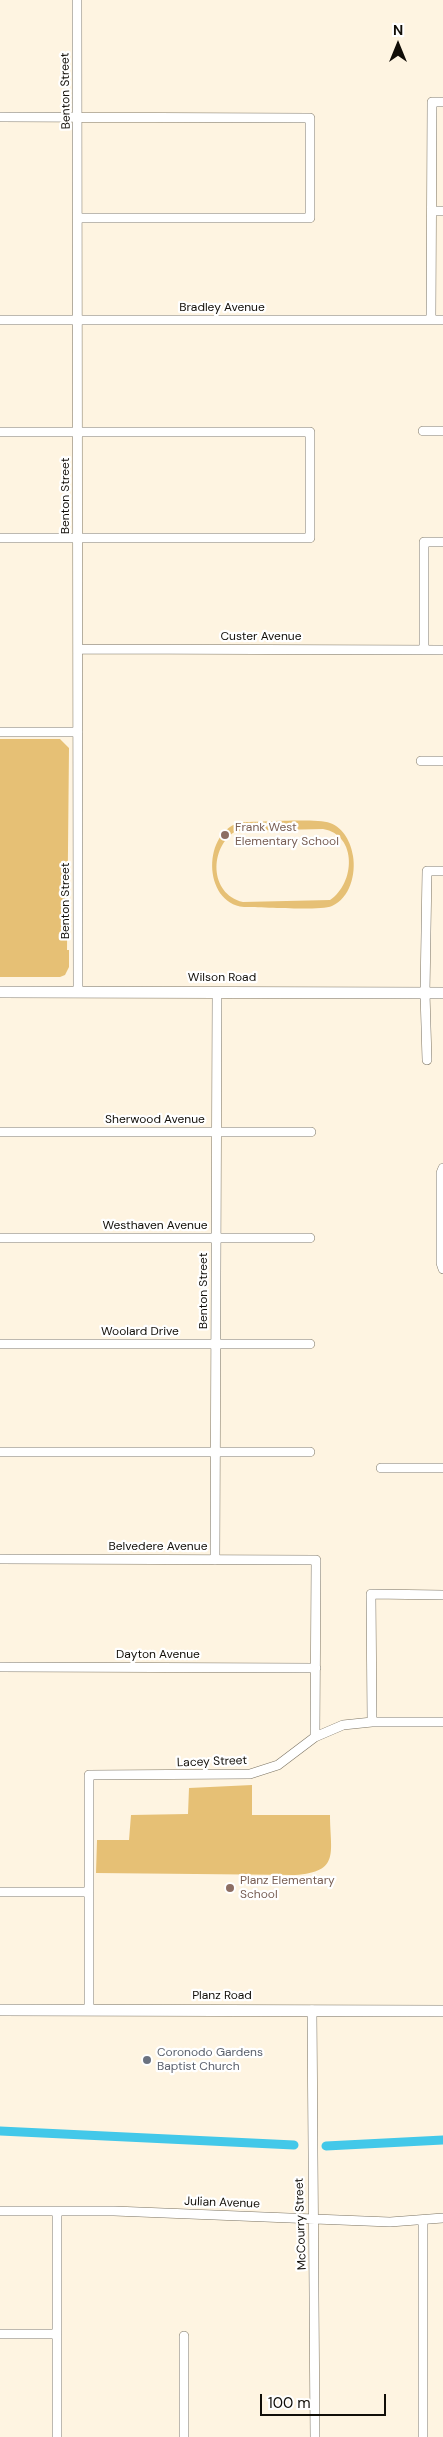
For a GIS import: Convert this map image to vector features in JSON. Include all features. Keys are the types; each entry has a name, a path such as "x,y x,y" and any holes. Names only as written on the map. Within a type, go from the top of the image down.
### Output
{"street":[{"name":"Benton Street","path":"77,0 78,992"},
{"path":"432,320 432,102 443,102"},
{"path":"0,117 310,118 310,218 78,218"},
{"path":"432,212 443,212"},
{"name":"Bradley Avenue","path":"0,320 443,320"},
{"path":"423,431 443,431"},
{"path":"0,432 310,432 310,538 0,538"},
{"path":"424,650 424,542 443,542"},
{"name":"Custer Avenue","path":"78,650 443,650"},
{"path":"0,732 78,732"},
{"path":"421,760 443,760"},
{"path":"427,1060 425,993 427,871 443,871"},
{"name":"Wilson Road","path":"0,992 443,993"},
{"name":"Benton Street","path":"216,1560 217,992"},
{"name":"Sherwood Avenue","path":"0,1132 311,1132"},
{"path":"443,1168 440,1173 441,1263 443,1269"},
{"name":"Westhaven Avenue","path":"0,1238 310,1238"},
{"name":"Woolard Drive","path":"0,1344 310,1344"},
{"path":"0,1452 310,1452"},
{"path":"381,1468 443,1468"},
{"name":"Belvedere Avenue","path":"0,1559 316,1560 316,1668"},
{"path":"372,1722 371,1594 443,1595"},
{"name":"Dayton Avenue","path":"0,1667 316,1668"},
{"path":"315,1737 316,1668"},
{"name":"Lacey Street","path":"89,1892 89,1775 250,1774 278,1765 315,1737 342,1725 372,1722 443,1722"},
{"path":"0,1892 89,1892 89,2010"},
{"name":"Planz Road","path":"0,2010 443,2011"},
{"name":"McCourry Street","path":"312,2010 312,2172 315,2219 315,2437"},
{"name":"Julian Avenue","path":"0,2211 114,2211 390,2222 443,2218"},
{"path":"57,2211 57,2437"},
{"path":"423,2220 423,2437"},
{"path":"0,2334 57,2334"},
{"path":"184,2336 184,2437"}],"shaded area":[{"path":"0,739 60,739 69,748 67,950 69,950 69,967 65,975 60,977 0,977"},
{"path":"313,821 335,825 346,836 353,856 354,870 347,891 338,902 332,906 325,907 303,909 244,907 230,903 220,893 214,880 212,866 214,851 220,838 229,828 242,822","holes":["323,829 334,833 342,840 347,850 349,861 344,883 338,893 330,900 243,902 232,897 224,890 219,880 217,858 227,838 236,831"]},
{"path":"252,1785 252,1815 330,1815 330,1858 320,1870 295,1875 96,1873 97,1840 129,1840 131,1815 188,1814 189,1788"}],"waterway":[{"path":"0,2131 294,2145"},
{"path":"326,2146 443,2140"}],"place":[{"name":"Frank West Elementary School","path":"225,835"},
{"name":"Planz Elementary School","path":"230,1888"},
{"name":"Coronodo Gardens Baptist Church","path":"147,2060"}]}
